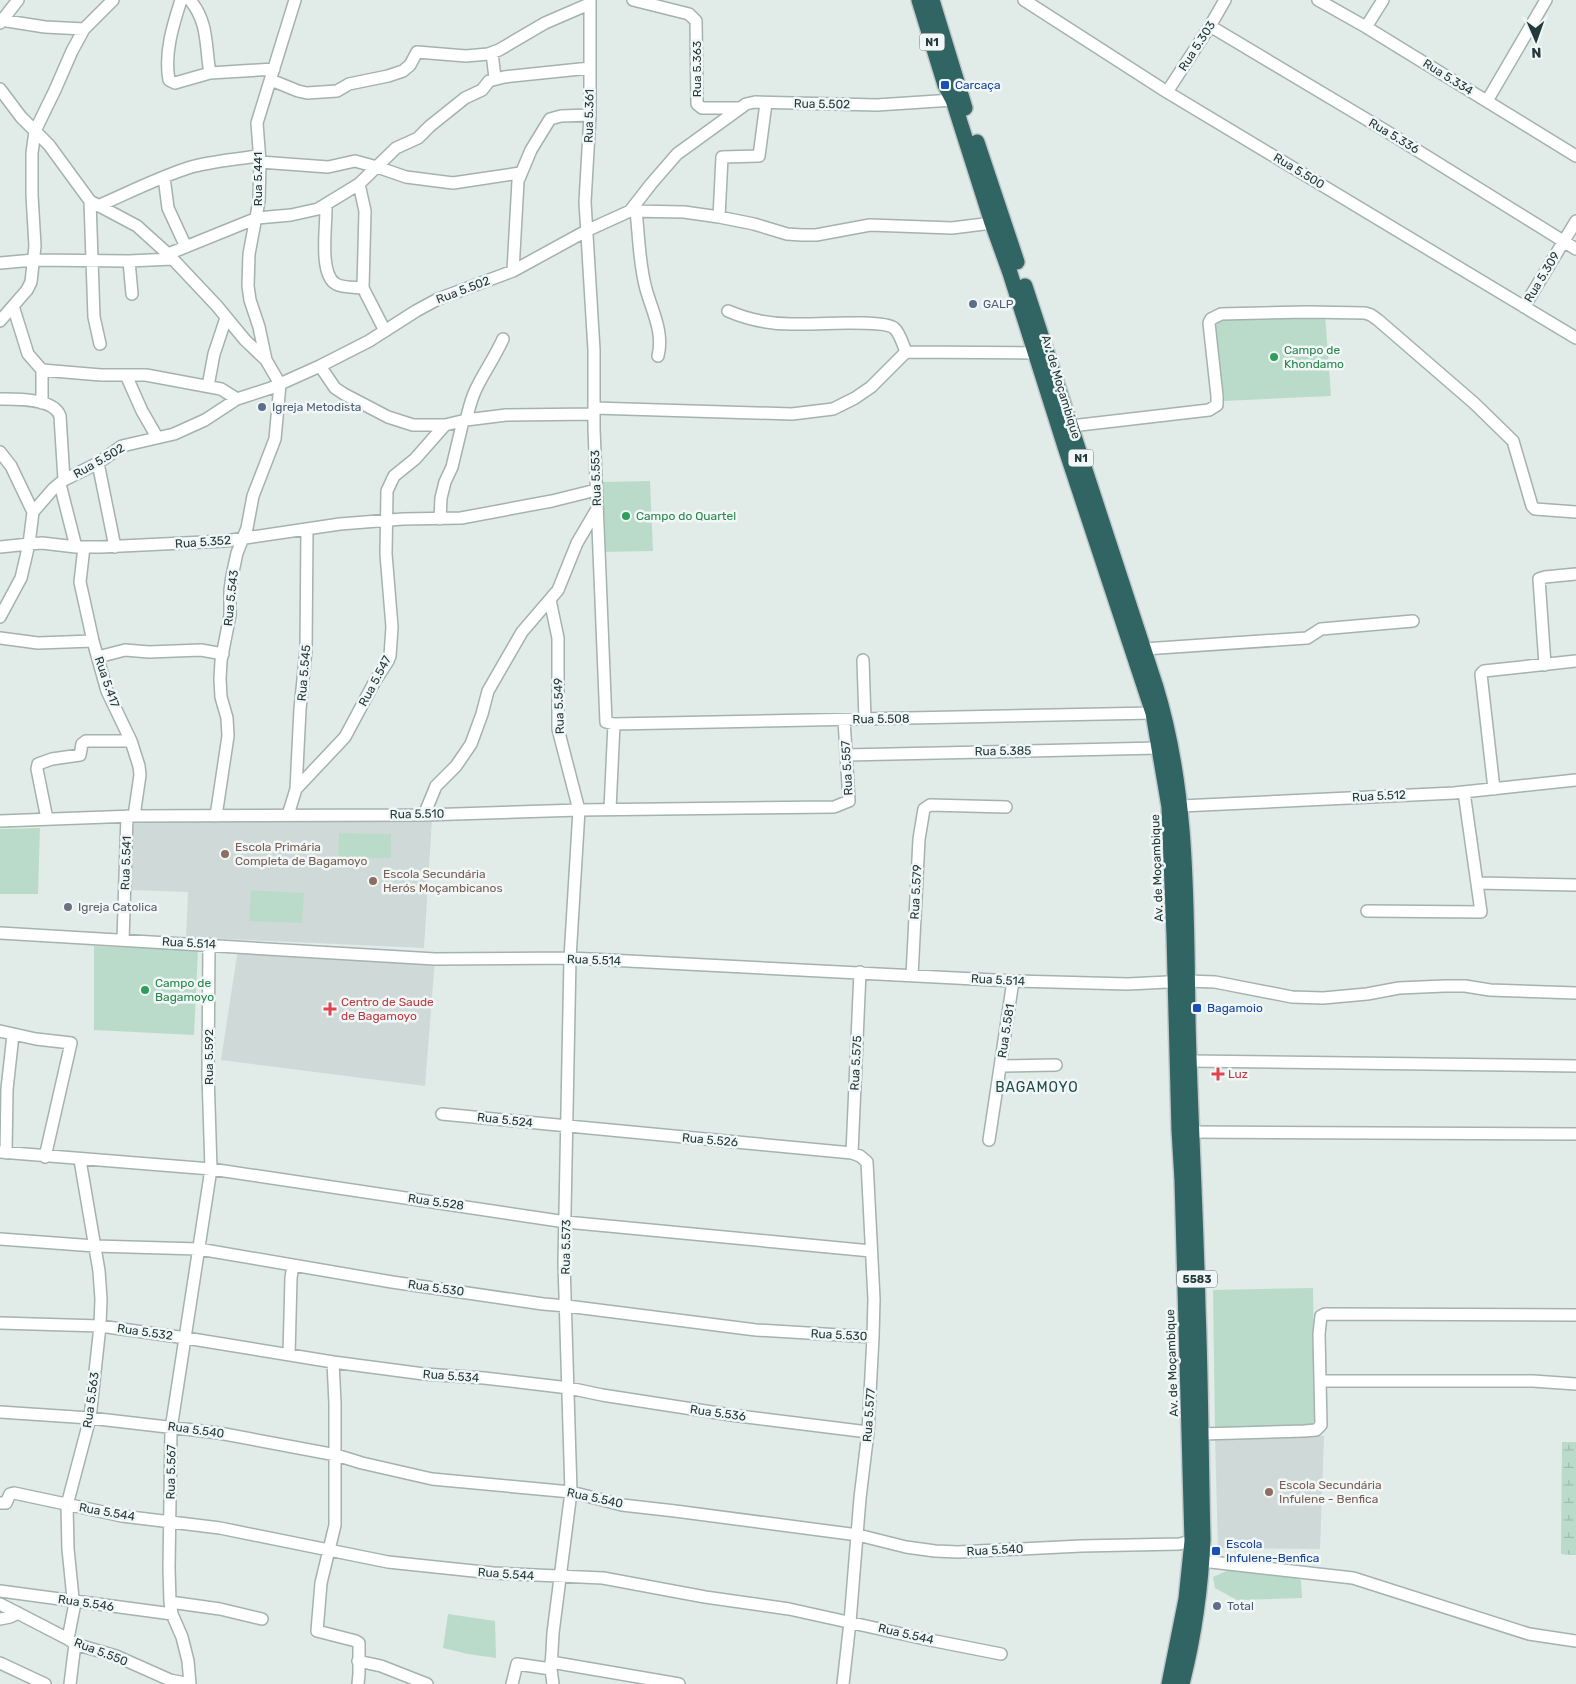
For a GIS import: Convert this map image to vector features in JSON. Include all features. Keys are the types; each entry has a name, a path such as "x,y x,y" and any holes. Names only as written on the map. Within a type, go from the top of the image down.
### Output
{"highway":[{"name":"Av. de Moçambique","path":"919,0 945,85 953,100 1153,714 1166,784 1181,939 1192,1541 1186,1599 1169,1684"},
{"name":"Av. de Moçambique","path":"932,0 962,99 1162,706 1178,780 1181,806 1188,926 1181,939"},
{"name":"Av. de Moçambique","path":"1182,981 1190,1061 1198,1306 1202,1561 1188,1658 1182,1684"}],"street":[{"path":"0,21 18,0"},
{"path":"0,321 27,290 34,260 32,153 34,131 84,29 113,0"},
{"path":"181,0 168,54 167,70 169,80 175,82 210,73 272,75 298,91 317,93 337,91 349,84 388,76 403,70 410,65 417,52 466,56 499,50 545,23 590,2"},
{"path":"190,0 201,19 206,35 210,73"},
{"name":"Rua 5.441","path":"266,360 248,286 249,254 259,202 260,159 257,124 295,0"},
{"name":"Rua 5.363","path":"634,0 689,14 696,21 697,104 702,108 739,108"},
{"name":"Rua 5.500","path":"1024,0 1043,4 1167,92 1576,338"},
{"name":"Rua 5.303","path":"1167,92 1225,0"},
{"name":"Rua 5.334","path":"1318,0 1366,27 1576,156"},
{"path":"1366,27 1383,0"},
{"path":"1486,101 1546,0"},
{"name":"Rua 5.361","path":"586,231 585,202 590,115 590,2"},
{"path":"0,21 45,27 84,29"},
{"name":"Rua 5.336","path":"1210,26 1386,131 1576,249"},
{"path":"492,52 495,78"},
{"path":"0,263 34,260 130,261 170,257 186,247 257,218 310,212 358,184 396,148 418,138 465,98 482,90 489,81 495,78 590,68"},
{"path":"0,90 34,131 49,145 94,203 136,226 170,257 217,306 245,340 266,360 280,384"},
{"name":"Rua 5.502","path":"32,512 62,482 98,463 122,446 174,434 205,420 237,399 280,384 369,341 438,299 513,271 586,231 633,211 650,184 677,154 746,104 877,106 953,100"},
{"path":"719,217 722,157 759,156 766,103"},
{"path":"513,271 518,181 531,150 550,119 561,116 590,115"},
{"path":"94,203 190,167 224,160 260,159 328,167 355,161 377,166 406,177 452,183 520,173"},
{"path":"164,177 168,208 186,247"},
{"path":"358,184 365,212 363,288 385,331"},
{"path":"94,203 92,261 94,318 100,344"},
{"path":"326,204 325,263 331,281 339,286 363,288"},
{"path":"658,356 660,340 652,303 646,290 633,211 684,212 754,224 787,234 802,235 816,235 870,225 952,228 992,223"},
{"name":"Rua 5.309","path":"1524,307 1576,221"},
{"name":"Rua 5.553","path":"586,231 589,244 593,328 596,490 605,718 611,724 610,809"},
{"path":"130,261 132,294"},
{"path":"13,306 28,354 42,370 42,403"},
{"path":"728,311 742,317 771,323 860,323 885,325 896,330 906,352"},
{"path":"1071,426 1214,408 1217,404 1217,396 1209,323 1211,319 1221,314 1365,313 1386,326 1474,403 1513,441 1532,506 1535,509 1576,512"},
{"path":"208,386 214,354 226,318"},
{"path":"440,519 441,498 452,466 464,420 476,388 503,340"},
{"path":"320,366 336,388 377,412 413,425 445,425 464,420 506,415 594,411 792,414 833,409 855,398 871,387 906,352 1035,353"},
{"path":"42,370 153,376 221,389 237,399"},
{"path":"126,375 142,411 157,437"},
{"name":"Rua 5.543","path":"216,816 228,736 227,718 221,697 220,679 230,615 232,576 237,553 247,528 253,496 275,439 280,384"},
{"path":"0,399 42,403 54,406 58,410 60,416 62,482 80,547"},
{"name":"Rua 5.547","path":"296,789 345,737 390,656 392,627 386,554 381,521 386,491 394,476 415,459 445,425"},
{"path":"0,452 11,466 32,512 21,578 1,612"},
{"path":"98,463 115,546"},
{"name":"Rua 5.352","path":"28,544 42,543 80,547 157,545 243,539 340,524 461,518 596,490"},
{"path":"424,815 436,786 456,766 471,744 488,691 522,632 550,600 562,582 578,543 597,509"},
{"name":"Rua 5.545","path":"288,815 296,789 300,709 307,636 307,529"},
{"path":"0,547 28,544"},
{"name":"Rua 5.417","path":"80,547 80,582 93,641 107,691 131,742 139,766 140,775 131,816"},
{"path":"1545,665 1539,580 1545,577 1576,574"},
{"name":"Rua 5.549","path":"550,600 558,638 558,729 579,810"},
{"path":"1144,649 1307,638 1321,628 1413,621"},
{"path":"0,638 38,643 93,641"},
{"path":"98,657 126,650 149,652 202,650 223,654"},
{"path":"863,660 865,720"},
{"path":"1494,789 1481,674 1484,671 1576,661"},
{"name":"Rua 5.508","path":"611,724 1153,714"},
{"name":"Rua 5.557","path":"834,806 849,801 844,720"},
{"path":"47,819 37,769 38,764 52,759 80,755 82,744 86,741 131,742"},
{"name":"Rua 5.385","path":"846,755 1159,748"},
{"name":"Rua 5.512","path":"1181,806 1464,792 1576,780"},
{"path":"1367,911 1481,912 1464,792"},
{"name":"Rua 5.510","path":"0,821 131,816 424,815 610,809 834,806"},
{"name":"Rua 5.579","path":"912,976 920,839 924,809 930,806 1006,807"},
{"name":"Rua 5.573","path":"553,1684 551,1666 553,1633 571,1492 567,1306 564,1263 570,958 579,810"},
{"name":"Rua 5.541","path":"123,940 131,816"},
{"path":"1477,883 1576,885"},
{"name":"Rua 5.514","path":"0,933 435,959 570,958 1013,981 1128,984 1182,981 1229,983 1292,997 1323,998 1367,994 1399,988 1444,986 1576,993"},
{"name":"Rua 5.592","path":"209,944 208,1074 211,1169"},
{"name":"Rua 5.575","path":"852,1154 860,972"},
{"name":"Rua 5.581","path":"989,1140 1013,981"},
{"path":"0,1031 13,1035 71,1043 45,1157"},
{"path":"3,1153 13,1035"},
{"path":"1190,1061 1576,1066"},
{"path":"1000,1066 1056,1065"},
{"name":"Rua 5.524","path":"442,1114 567,1126"},
{"name":"Rua 5.526","path":"567,1126 852,1154"},
{"path":"1191,1132 1576,1134"},
{"name":"Rua 5.528","path":"3,1153 211,1169 566,1222 872,1251"},
{"name":"Rua 5.577","path":"843,1684 868,1432 873,1336 872,1251 867,1162 860,1156 852,1154"},
{"name":"Rua 5.563","path":"70,1684 74,1601 68,1549 67,1505 90,1418 100,1326 100,1290 95,1246 80,1160"},
{"name":"Rua 5.567","path":"190,1684 188,1661 182,1636 171,1608 169,1569 171,1426 211,1169"},
{"name":"Rua 5.530","path":"0,1238 95,1246 199,1249 392,1282 543,1304 756,1330 873,1336"},
{"path":"289,1355 291,1278 294,1266"},
{"path":"1201,1434 1316,1430 1321,1425 1322,1419 1319,1334 1321,1316 1325,1314 1576,1316"},
{"name":"Rua 5.532","path":"0,1323 100,1326 333,1362"},
{"path":"333,1362 336,1455 334,1525 319,1599 317,1631 358,1642 358,1684"},
{"name":"Rua 5.534","path":"333,1362 424,1374 484,1378 569,1388"},
{"path":"1321,1381 1533,1381 1576,1384"},
{"name":"Rua 5.536","path":"569,1388 713,1412 868,1432"},
{"name":"Rua 5.540","path":"0,1412 90,1418 219,1433 336,1455 432,1479 571,1492 649,1509 858,1535 935,1551 958,1552 1081,1546 1179,1544 1192,1541"},
{"name":"Rua 5.544","path":"0,1503 6,1503 12,1493 122,1516 220,1528 388,1562 430,1568 559,1577 603,1578 705,1597 789,1609 1001,1654"},
{"path":"1202,1561 1353,1578 1530,1634 1576,1641"},
{"name":"Rua 5.546","path":"0,1591 74,1601 171,1608 220,1609 262,1619"},
{"name":"Rua 5.550","path":"0,1604 71,1642 116,1656 170,1680 190,1684"},
{"path":"0,1618 10,1617 18,1613"},
{"path":"358,1661 381,1666 427,1684"},
{"path":"0,1663 45,1684"},
{"path":"512,1684 517,1664 551,1666 679,1684"}],"shaded area":[{"path":"132,818 432,818 424,948 186,937 188,892 130,890"},
{"name":"Centro de Saude de Bagamoyo","path":"238,949 435,959 425,1086 221,1060"},
{"name":"Escola Secundária Infulene - Benfica","path":"1215,1436 1324,1436 1320,1549 1218,1548"}],"green space":[{"name":"Campo de Khondamo","path":"1325,314 1331,396 1224,401 1215,319"},
{"name":"Campo do Quartel","path":"650,481 653,551 601,552 600,482"},
{"path":"40,828 38,894 0,894 0,829"},
{"path":"339,833 391,834 391,858 338,858"},
{"path":"251,890 304,893 302,923 249,921"},
{"name":"Campo de Bagamoyo","path":"94,946 198,950 194,1035 94,1030"},
{"path":"1313,1288 1315,1427 1215,1429 1213,1290"},
{"path":"1562,1442 1576,1442 1576,1555 1561,1554"},
{"path":"1231,1569 1288,1575 1301,1580 1302,1598 1237,1600 1215,1588 1213,1577"},
{"path":"448,1614 495,1621 496,1658 443,1648"}],"place":[{"name":"Carcaça","path":"945,85"},
{"name":"GALP","path":"973,304"},
{"name":"Campo de Khondamo","path":"1274,357"},
{"name":"Igreja Metodista","path":"262,407"},
{"name":"Campo do Quartel","path":"626,516"},
{"name":"Escola Primária Completa de Bagamoyo","path":"225,854"},
{"name":"Escola Secundária Herós Moçambicanos","path":"373,881"},
{"name":"Igreja Catolica","path":"68,907"},
{"name":"Campo de Bagamoyo","path":"145,990"},
{"name":"Bagamoio","path":"1197,1008"},
{"name":"Centro de Saude de Bagamoyo","path":"330,1009"},
{"name":"Luz","path":"1218,1074"},
{"name":"Escola Secundária Infulene - Benfica","path":"1269,1492"},
{"name":"Escola Infulene-Benfica","path":"1216,1551"},
{"name":"Total","path":"1217,1606"}],"district":[{"name":"BAGAMOYO","path":"1037,1087"}]}
